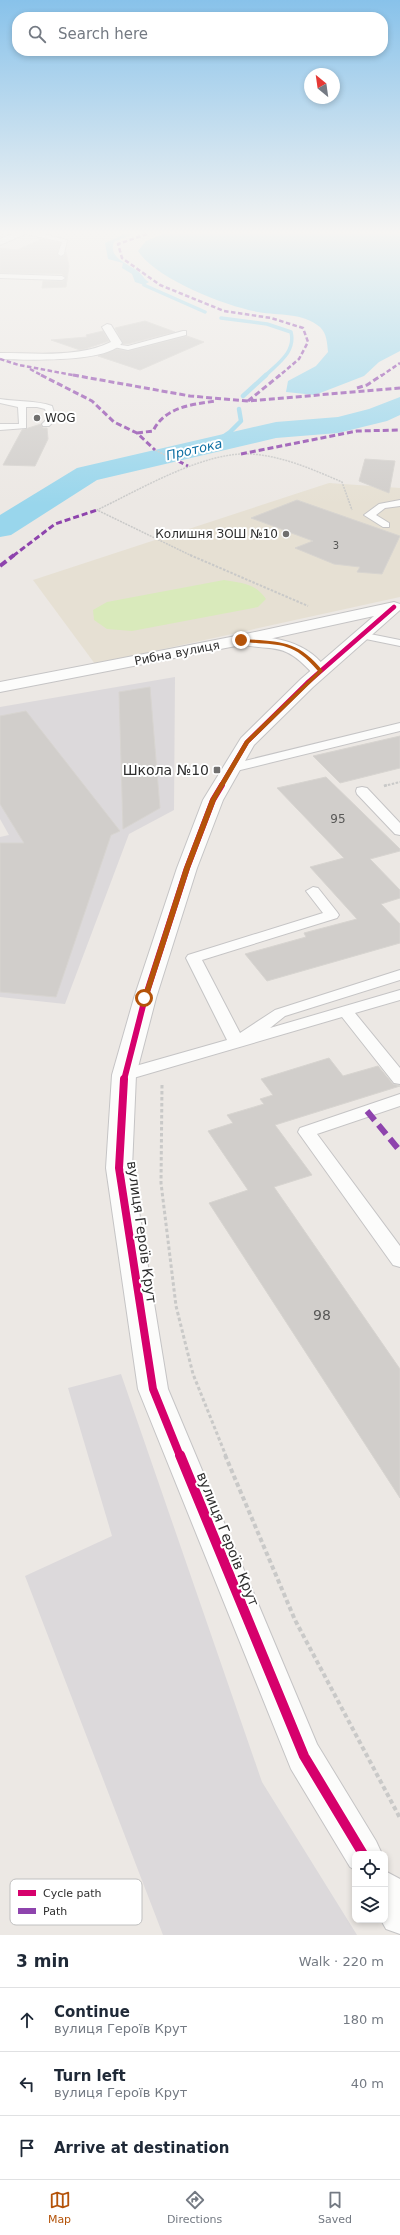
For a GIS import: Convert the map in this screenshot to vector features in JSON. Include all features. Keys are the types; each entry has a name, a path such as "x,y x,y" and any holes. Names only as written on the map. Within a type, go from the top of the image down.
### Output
{"street":[{"path":"0,356 68,355 113,346 117,344 107,327"},
{"name":"Рибна вулиця","path":"0,687 241,640 397,607"},
{"name":"вулиця Героїв Крут","path":"361,1851 304,1756 153,1389 119,1168 124,1075 144,998 187,868 213,800 247,742 320,671 360,635 397,607"},
{"path":"241,640 275,642 296,648 308,657 320,671"},
{"path":"388,1895 400,1915"}],"lane":[{"path":"113,346 128,348 183,334"},
{"path":"0,401 22,405 38,404 49,408 52,419 46,424"},
{"path":"0,426 26,425 22,405"},
{"path":"386,524 369,515 382,506 400,503"},
{"path":"360,635 400,643"},
{"path":"232,768 400,727"},
{"path":"362,791 400,831"},
{"path":"237,1043 193,958 332,915 313,891"},
{"path":"237,1043 280,1013 400,975"},
{"path":"124,1075 400,995"},
{"path":"345,1012 400,1078"},
{"path":"400,1100 306,1132 400,1260"}],"path":[{"path":"155,450 178,462"},
{"path":"340,620 171,547 97,510 188,466 241,454 280,459 318,471 342,482"},
{"path":"163,1064 161,1183 176,1306 194,1374 240,1492 295,1620 400,1818"}],"shaded area":[{"name":"Колишня ЗОШ №10","path":"329,483 400,488 400,597 95,664 33,580"},
{"path":"175,677 174,810 129,834 65,1004 0,997 0,837 9,835 0,819 0,707"},
{"path":"121,1374 262,1782 357,1935 163,1935 25,1576 112,1536 68,1388"}],"green space":[{"path":"224,580 242,583 253,587 266,599 258,607 132,631 107,629 94,620 93,610 107,602"}],"water":[{"path":"316,324 400,324 400,351 379,362 364,376 315,395 286,392 288,381 316,366 328,352 326,339 320,327"}],"building":[{"path":"131,324 154,324 175,332 123,344 115,328"},
{"path":"103,331 109,341 80,350 51,340 87,337 86,335"},
{"path":"187,336 204,342 140,370 98,356 116,349 128,351"},
{"path":"41,424 43,428 47,428 48,439 35,466 3,465 22,430"},
{"path":"365,459 395,461 389,493 359,481"},
{"path":"297,500 400,536 382,574 357,572 360,567 334,564 295,548 313,541 251,518"},
{"path":"150,687 160,808 123,829 119,692"},
{"path":"26,711 120,831 111,835 56,997 0,992 0,843 24,843 0,804 0,716"},
{"path":"400,736 400,768 340,783 313,756"},
{"path":"326,777 400,849 400,851 370,859 400,890 400,898 381,904 400,924 400,943 267,981 245,954 306,937 304,933 357,919 310,867 344,858 277,788"},
{"path":"329,1058 343,1076 378,1066 393,1084 400,1086 275,1125 312,1175 274,1187 400,1369 400,1498 209,1203 248,1190 208,1131 233,1123 227,1115 264,1104 260,1099 273,1095 261,1079"}],"waterway":[{"path":"265,376 285,357 291,345 292,339 291,332 268,324"},
{"path":"243,396 266,375"},
{"name":"Протока","path":"0,528 87,474 276,430 338,425 378,415 400,405"},
{"path":"214,443 230,432 241,421 239,409"}],"marked path":[{"path":"248,401 299,359 308,342 303,328 291,324"},
{"path":"0,359 19,365 190,396 248,401 400,388"},
{"path":"357,388 367,385 400,363"},
{"path":"30,369 92,401 114,422 137,433 155,450"},
{"path":"137,433 153,431 163,416 178,408 215,401"},
{"path":"241,454 357,431 400,430"},
{"path":"178,461 188,466"},
{"path":"0,566 55,524 97,510"},
{"path":"367,1111 400,1151"}],"cycle path":[{"path":"361,1851 304,1756 153,1389 119,1168 124,1075 145,998 187,868 213,800 247,742 307,683 394,607"}],"place":[{"name":"WOG","path":"37,418"},
{"name":"Колишня ЗОШ №10","path":"286,534"},
{"name":"Школа №10","path":"217,770"}],"route":[{"path":"144,998 187,868 213,800 247,742 320,671 308,657 296,648 275,642 241,640"}]}
